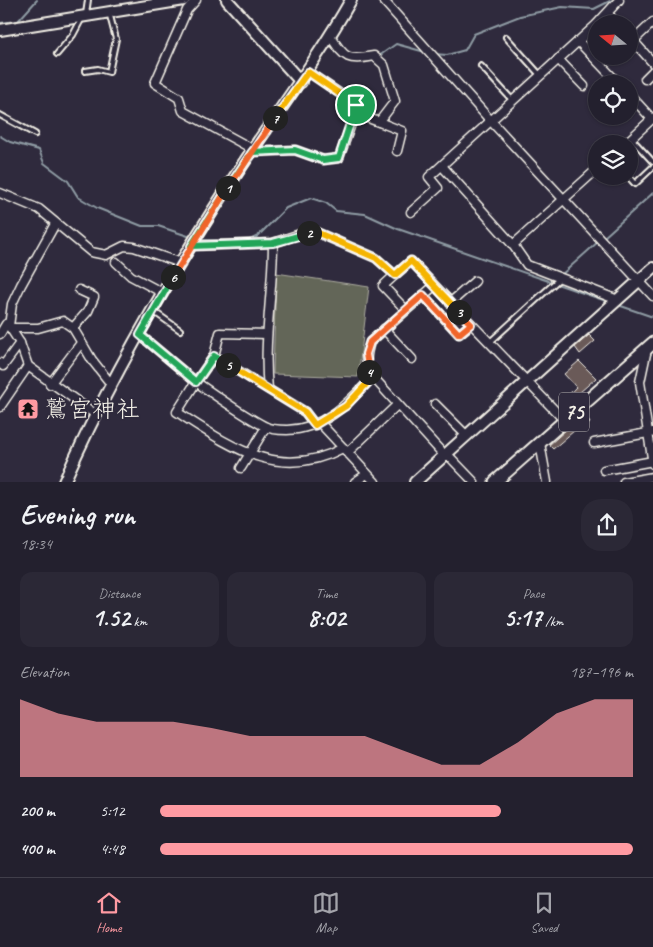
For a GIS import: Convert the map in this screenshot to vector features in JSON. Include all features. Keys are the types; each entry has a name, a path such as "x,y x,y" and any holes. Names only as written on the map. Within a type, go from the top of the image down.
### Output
{"main road":[{"name":"75","path":"495,482 650,346"}],"street":[{"path":"0,30 184,0"},
{"path":"196,0 187,10 155,83 179,98 183,111 248,146 252,152"},
{"path":"227,0 301,82"},
{"path":"64,482 111,384 191,246 252,152 331,37 351,0"},
{"path":"383,0 491,121 653,296"},
{"path":"608,14 619,0"},
{"path":"638,33 653,22"},
{"path":"411,212 438,188 429,177 588,32"},
{"path":"331,37 342,54 354,60 374,56 384,65 395,101 379,122"},
{"path":"578,41 610,75"},
{"path":"638,46 653,63"},
{"path":"558,59 584,86"},
{"path":"645,79 653,71"},
{"path":"252,152 295,150 323,160 339,158 356,105 308,72"},
{"path":"634,135 653,119 638,103"},
{"path":"355,113 402,131 397,151"},
{"path":"442,166 512,245 527,265 616,302"},
{"path":"512,245 588,177"},
{"path":"0,193 39,209 54,224 73,236 91,252 106,254 124,246 181,263"},
{"path":"0,334 7,325 12,304 21,285 54,224"},
{"path":"191,246 273,243 303,233 316,232 376,258 395,275"},
{"path":"268,389 267,334 273,275 273,243"},
{"path":"406,310 383,286 411,261 565,420"},
{"path":"116,262 131,276 164,293"},
{"path":"415,482 653,268"},
{"path":"450,303 475,281"},
{"path":"434,286 370,342 366,354 366,367 397,405 474,482"},
{"path":"73,328 88,311 94,297 79,290"},
{"path":"423,295 459,334 471,324"},
{"path":"7,325 38,328 63,322 73,328 81,343 111,384"},
{"path":"7,325 20,343 28,366 50,384 95,414"},
{"path":"384,329 412,359"},
{"path":"267,334 220,333 214,356 177,412 249,457 277,466 310,464 345,450 397,405"},
{"path":"140,335 196,382 266,427 279,430 301,430 318,424 346,406 373,377"},
{"path":"0,363 3,366 20,343"},
{"path":"50,384 81,343"},
{"path":"604,470 653,462 650,433 640,382 650,346"},
{"path":"214,356 305,412 375,482"},
{"path":"0,407 28,366"},
{"path":"435,404 467,436"},
{"path":"241,468 266,427"},
{"path":"594,443 650,433"},
{"path":"540,443 547,482"},
{"path":"355,482 367,474"},
{"path":"624,482 653,476"}],"lane":[{"path":"57,54 73,35 84,16 88,0"},
{"path":"85,71 98,69 109,72 116,39 109,12"},
{"path":"506,37 540,75"},
{"path":"481,66 513,101"},
{"path":"0,115 35,134"},
{"path":"638,146 653,162"},
{"path":"638,181 653,167"},
{"path":"489,343 559,279"},
{"path":"153,311 180,330"}],"green space":[{"path":"276,273 369,287 358,377 273,374"}],"building":[{"path":"589,335 595,341 580,354 575,347"},
{"path":"579,361 596,378 571,400 573,403 566,409 561,403 576,387 564,374"},
{"path":"584,414 590,423 584,427 582,424 553,449 549,445"}],"waterway":[{"path":"0,23 18,21 37,0"},
{"path":"434,54 447,55 465,50 474,34 520,16 562,7 594,9 612,0"},
{"path":"336,36 344,49"},
{"path":"379,56 396,44 425,52"},
{"path":"0,136 10,142 39,150 44,163 68,181 78,197 97,208 142,226 158,226 191,237"},
{"path":"603,238 653,193"},
{"path":"250,240 258,236 286,208 311,198 326,203 336,211 365,214 398,229 609,302"},
{"path":"200,240 240,241"},
{"path":"560,276 599,241"},
{"path":"618,305 653,317"}],"place":[{"name":"鷲宮神社","path":"28,409"}],"route":[{"path":"356,105 308,72 252,152 221,199 191,246 140,335 196,382 214,356 305,412 315,425 346,406 373,377 366,367 366,354 370,342 423,295 459,334 471,324 411,261 395,275 376,258 316,232 303,233 273,243 240,246 217,244 191,246 252,152 295,150 323,160 339,158 356,105"}]}
